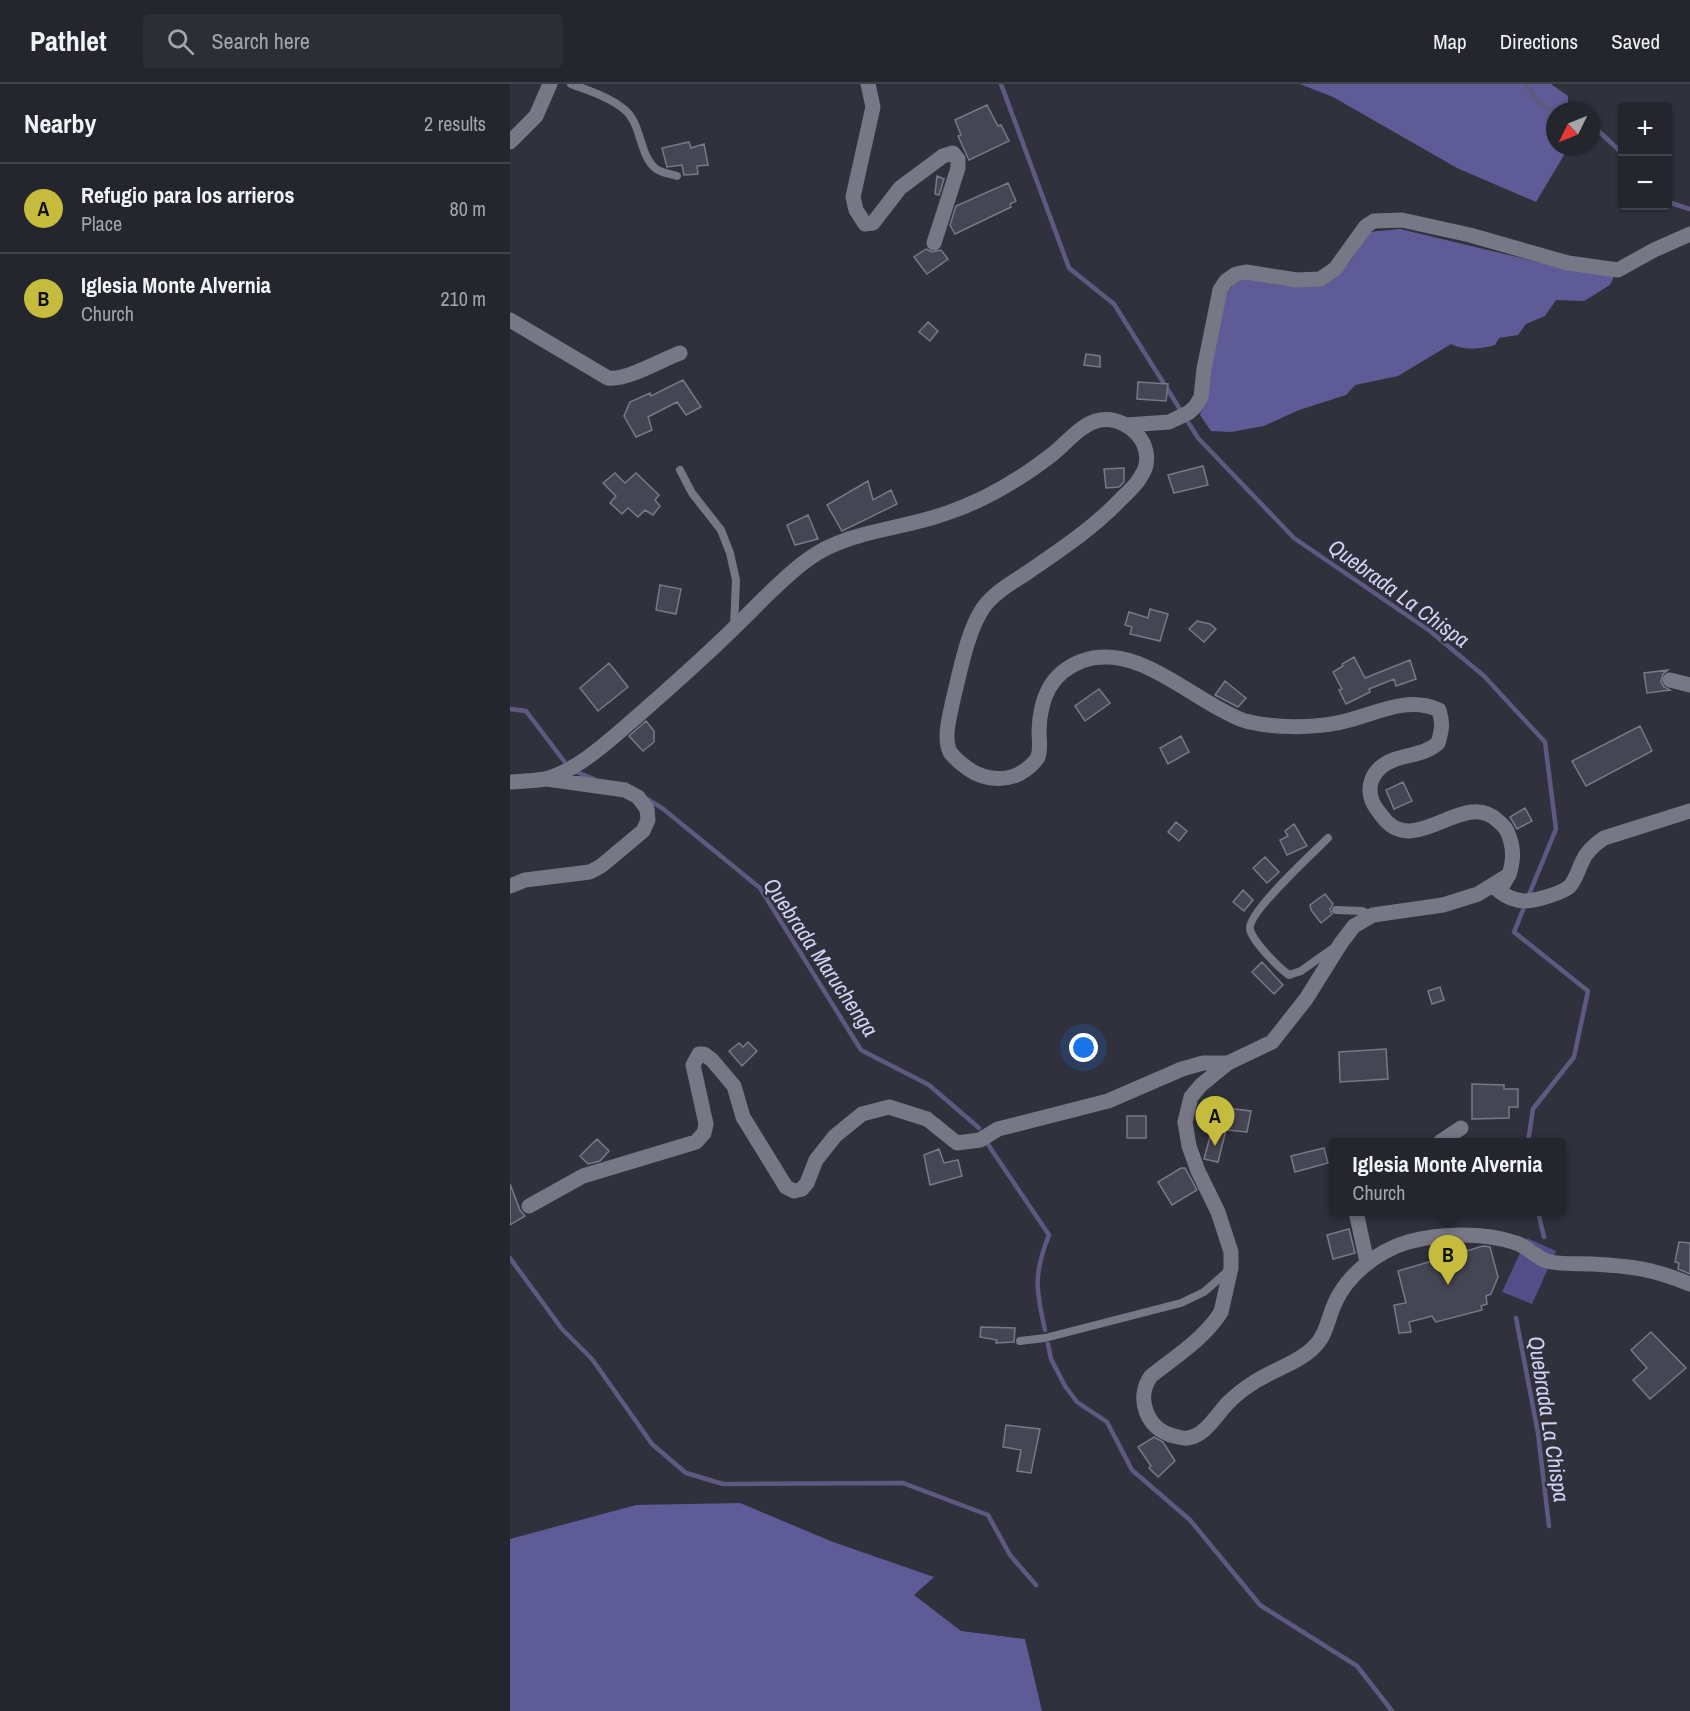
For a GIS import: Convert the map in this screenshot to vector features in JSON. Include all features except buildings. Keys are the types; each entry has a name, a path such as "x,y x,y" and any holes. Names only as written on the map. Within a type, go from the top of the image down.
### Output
{"street":[{"path":"510,142 536,116 550,84"},
{"path":"868,84 873,107 853,197 856,210 865,224 873,223 900,188 943,156 953,153 958,159 958,168 934,243"},
{"path":"547,779 584,760 606,744 809,558 846,539 947,513 1002,489 1096,421 1111,420 1127,425 1169,422 1195,407 1201,397 1204,369 1220,290 1226,281 1236,274 1246,272 1297,280 1320,279 1335,268 1366,226 1374,221 1402,220 1470,235 1568,263 1618,270 1690,234"},
{"path":"510,320 608,378 615,379 680,352"},
{"path":"1127,425 1139,435 1145,448 1146,466 1137,483 1097,524 998,591 984,607 975,623 948,721 949,750 972,774 993,779 1017,775 1034,763 1039,754 1040,713 1045,692 1060,673 1083,661 1112,657 1143,664 1201,698 1249,722 1293,726 1336,724 1416,703 1430,705 1439,710 1443,729 1438,743 1423,752 1388,762 1380,768 1371,782 1371,798 1389,825 1408,831 1427,828 1468,811 1483,811 1494,816 1506,828 1512,847 1514,860 1509,875 1499,891 1508,898 1526,902 1561,891 1569,886 1576,877 1582,859 1604,838 1690,811"},
{"path":"1670,680 1690,685"},
{"path":"510,782 547,779 625,790 638,796 647,809 648,820 643,831 602,866 590,872 525,880 510,886"},
{"path":"1509,875 1478,894 1452,902 1373,915 1354,926 1306,999 1272,1042 1228,1063 1201,1085 1191,1097 1185,1122 1189,1146 1198,1171 1218,1212 1231,1252 1231,1268 1218,1317 1196,1342 1151,1376 1144,1389 1146,1416 1155,1426 1170,1435 1187,1438 1198,1434 1231,1399 1255,1381 1315,1347 1323,1335 1335,1303 1352,1276 1367,1262 1407,1242 1440,1237 1484,1236 1518,1243 1547,1261 1637,1267 1660,1272 1690,1284"},
{"path":"529,1206 583,1176 696,1142 702,1138 706,1124 693,1065 699,1054 704,1054 712,1060 734,1086 743,1117 786,1187 794,1191 802,1189 807,1183 816,1160 836,1136 862,1114 889,1107 927,1119 957,1143 964,1143 980,1140 998,1129 1108,1101 1182,1069 1203,1063 1228,1063"},
{"path":"1447,1138 1461,1128"},
{"path":"1357,1216 1367,1262"}],"lane":[{"path":"570,84 602,96 625,110 632,117 646,154 654,168 677,176"},
{"path":"680,470 692,493 720,530 730,553 736,580 734,629"},
{"path":"1328,838 1261,905 1251,922 1250,929 1255,938 1289,975 1301,971 1341,943"},
{"path":"1336,910 1362,911 1373,915"},
{"path":"1020,1341 1045,1338 1181,1303 1204,1292 1231,1268"}],"shaded area":[{"path":"1300,84 1551,84 1568,96 1568,102 1546,102 1546,156 1563,156 1536,202 1457,168 1333,97"},
{"path":"1400,229 1559,267 1615,274 1610,285 1584,301 1556,300 1545,316 1526,324 1518,335 1499,338 1495,345 1473,349 1451,344 1398,376 1355,385 1346,395 1299,410 1264,426 1231,432 1211,431 1200,415 1206,401 1222,300 1233,285 1245,277 1297,286 1322,282 1334,276 1349,263 1368,232"},
{"path":"1527,1238 1556,1251 1532,1304 1502,1292"},
{"path":"740,1503 833,1542 934,1577 914,1595 961,1631 1025,1639 1042,1711 510,1711 510,1539 636,1505"}],"waterway":[{"name":"Quebrada La Chispa","path":"1001,84 1069,268 1114,304 1198,438 1294,538 1430,631 1484,676 1545,742 1556,829 1528,897"},
{"path":"1525,84 1542,106 1546,107"},
{"path":"1600,132 1618,149"},
{"path":"1672,203 1690,209"},
{"name":"Quebrada Maruchenga","path":"510,709 526,711 564,761"},
{"name":"Quebrada Maruchenga","path":"574,771 594,779"},
{"name":"Quebrada Maruchenga","path":"647,799 662,808 760,888 861,1050 929,1085 979,1128"},
{"name":"Quebrada La Chispa","path":"1525,905 1514,932 1588,991 1574,1057 1533,1109 1529,1138"},
{"name":"Quebrada Maruchenga","path":"987,1143 1049,1235 1038,1272 1038,1293 1045,1330"},
{"name":"Quebrada La Chispa","path":"1539,1216 1544,1237"},
{"path":"510,1258 562,1329 592,1359 652,1444 686,1473 723,1484 903,1483 988,1515 1010,1555 1036,1585"},
{"name":"Quebrada La Chispa","path":"1516,1318 1538,1433 1549,1526"},
{"name":"Quebrada Maruchenga","path":"1048,1344 1051,1359 1065,1386 1077,1402 1107,1422 1132,1470 1190,1520 1260,1605 1357,1666 1392,1711"}],"place":[{"name":"Refugio para los arrieros","path":"1215,1146"},
{"name":"Iglesia Monte Alvernia","path":"1448,1285"}]}
